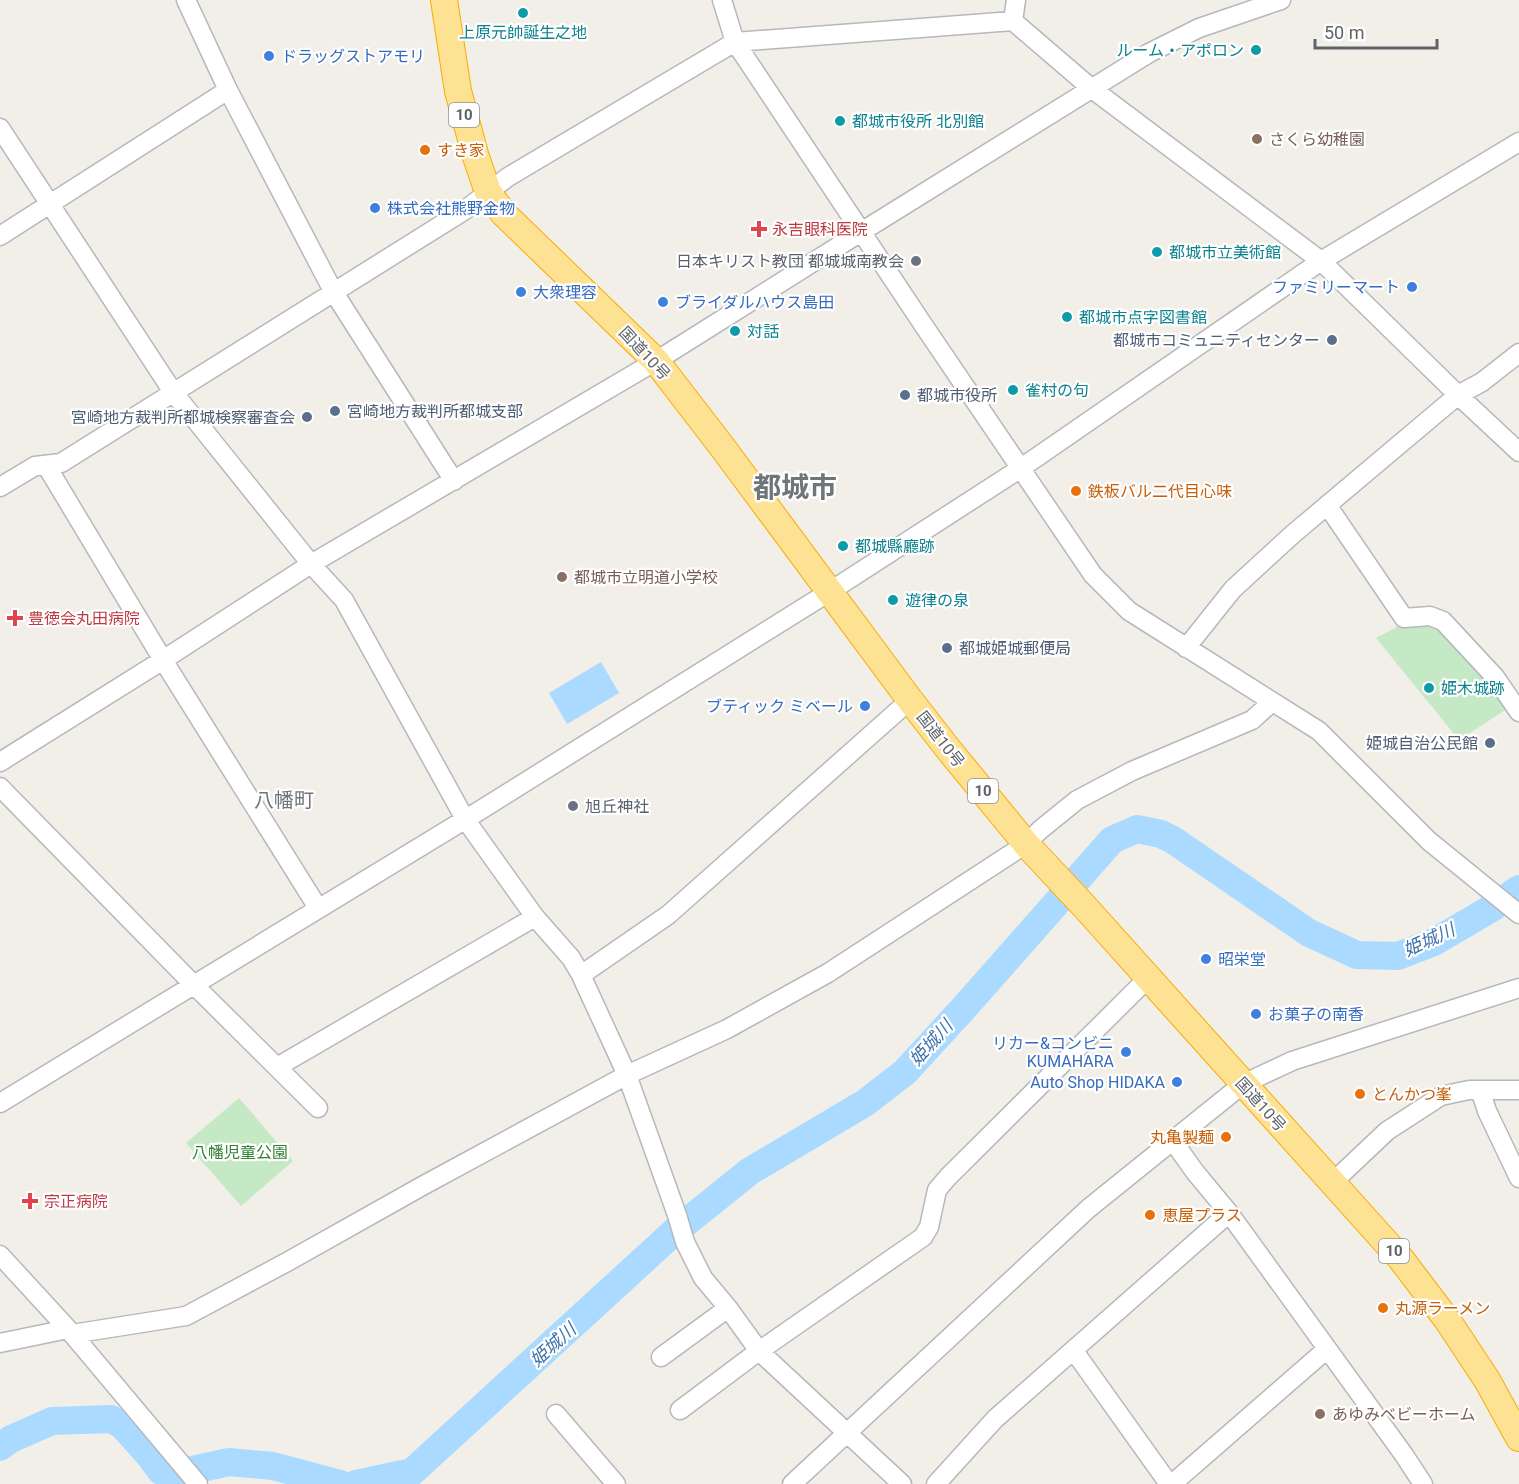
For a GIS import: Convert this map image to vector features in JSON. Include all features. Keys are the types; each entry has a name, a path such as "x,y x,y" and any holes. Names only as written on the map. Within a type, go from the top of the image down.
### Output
{"highway":[{"name":"国道10号","path":"444,0 458,91 476,159 489,192 504,214 657,362 910,700 1026,844 1401,1259 1448,1321 1487,1380 1519,1438"}],"street":[{"path":"186,0 228,90 333,291 454,481"},
{"path":"722,0 735,42 1094,575 1129,611 1318,731 1429,841 1515,909"},
{"path":"1013,21 1016,0"},
{"path":"0,762 311,564 657,362 1149,53 1199,28 1281,0"},
{"path":"0,487 35,466 61,463 465,210 515,173 735,42 1013,21 1091,88 1321,261 1519,452"},
{"path":"0,237 228,90"},
{"path":"0,128 172,392 311,564 344,600 465,819 535,917 571,958 627,1075 685,1242 703,1278 759,1351 902,1484"},
{"path":"0,1103 465,819 829,592 1021,468 1321,261 1519,142"},
{"path":"1186,648 1233,589 1293,534 1458,395 1482,381 1519,353"},
{"path":"46,465 163,660 318,908"},
{"path":"1327,505 1404,618 1430,616 1443,621 1495,677 1519,712"},
{"path":"581,975 668,915 910,700"},
{"path":"0,1343 186,1316 627,1075 727,1029 828,973 1026,844 1077,800 1132,771 1252,720 1272,702"},
{"path":"0,787 318,1108"},
{"path":"277,1067 535,917"},
{"path":"680,1410 759,1351 923,1237 929,1227 937,1190 948,1177 1148,978"},
{"path":"792,1484 1089,1208 1243,1084 1292,1061 1519,988"},
{"path":"1332,1183 1387,1131 1441,1096 1469,1090 1519,1089"},
{"path":"1480,1090 1487,1111 1519,1178"},
{"path":"1173,1141 1229,1214 1423,1484"},
{"path":"936,1484 994,1419 1229,1214"},
{"path":"0,1255 70,1332 198,1484"},
{"path":"661,1357 728,1308"},
{"path":"1074,1351 1170,1484 1326,1349"},
{"path":"556,1414 616,1484"}],"green space":[{"path":"1403,624 1429,626 1448,636 1510,707 1459,740 1376,638"},
{"name":"八幡児童公園","path":"239,1098 293,1161 241,1206 186,1143"}],"water":[{"path":"601,662 619,693 567,724 549,693"}],"waterway":[{"name":"姫城川","path":"356,1484 412,1472 673,1233 750,1171 865,1103 905,1072 1112,840 1137,829 1161,834 1309,933 1357,955 1398,956 1434,942 1492,908 1519,889"},
{"name":"姫城川","path":"0,1447 11,1439 52,1421 111,1419 122,1425 161,1471 170,1475 229,1462 273,1466 340,1484"}],"place":[{"name":"上原元帥誕生之地","path":"523,13"},
{"name":"ルーム・アポロン","path":"1256,50"},
{"name":"ドラッグストアモリ","path":"269,56"},
{"name":"都城市役所 北別館","path":"840,121"},
{"name":"さくら幼稚園","path":"1257,139"},
{"name":"すき家","path":"425,150"},
{"name":"株式会社熊野金物","path":"375,208"},
{"name":"永吉眼科医院","path":"759,229"},
{"name":"都城市立美術館","path":"1157,252"},
{"name":"日本キリスト教団 都城城南教会","path":"916,261"},
{"name":"ファミリーマート","path":"1412,287"},
{"name":"大衆理容","path":"521,292"},
{"name":"ブライダルハウス島田","path":"663,302"},
{"name":"都城市点字図書館","path":"1067,317"},
{"name":"対話","path":"735,331"},
{"name":"都城市コミュニティセンター","path":"1332,340"},
{"name":"雀村の句","path":"1013,390"},
{"name":"都城市役所","path":"905,395"},
{"name":"宮崎地方裁判所都城支部","path":"335,411"},
{"name":"宮崎地方裁判所都城検察審査会","path":"307,417"},
{"name":"鉄板バル二代目心味","path":"1076,491"},
{"name":"都城縣廳跡","path":"843,546"},
{"name":"都城市立明道小学校","path":"562,577"},
{"name":"遊律の泉","path":"893,600"},
{"name":"豊徳会丸田病院","path":"15,618"},
{"name":"都城姫城郵便局","path":"947,648"},
{"name":"姫木城跡","path":"1429,688"},
{"name":"ブティック ミベール","path":"865,706"},
{"name":"姫城自治公民館","path":"1490,743"},
{"name":"旭丘神社","path":"573,806"},
{"name":"昭栄堂","path":"1206,959"},
{"name":"お菓子の南香","path":"1256,1014"},
{"name":"リカー&コンビニ KUMAHARA","path":"1126,1052"},
{"name":"Auto Shop HIDAKA","path":"1177,1082"},
{"name":"とんかつ峯","path":"1360,1094"},
{"name":"丸亀製麺","path":"1226,1137"},
{"name":"宗正病院","path":"30,1201"},
{"name":"恵屋プラス","path":"1150,1215"},
{"name":"丸源ラーメン","path":"1383,1308"},
{"name":"あゆみベビーホーム","path":"1320,1414"}],"district":[{"name":"都城市","path":"795,487"},
{"name":"八幡町","path":"284,800"}]}
